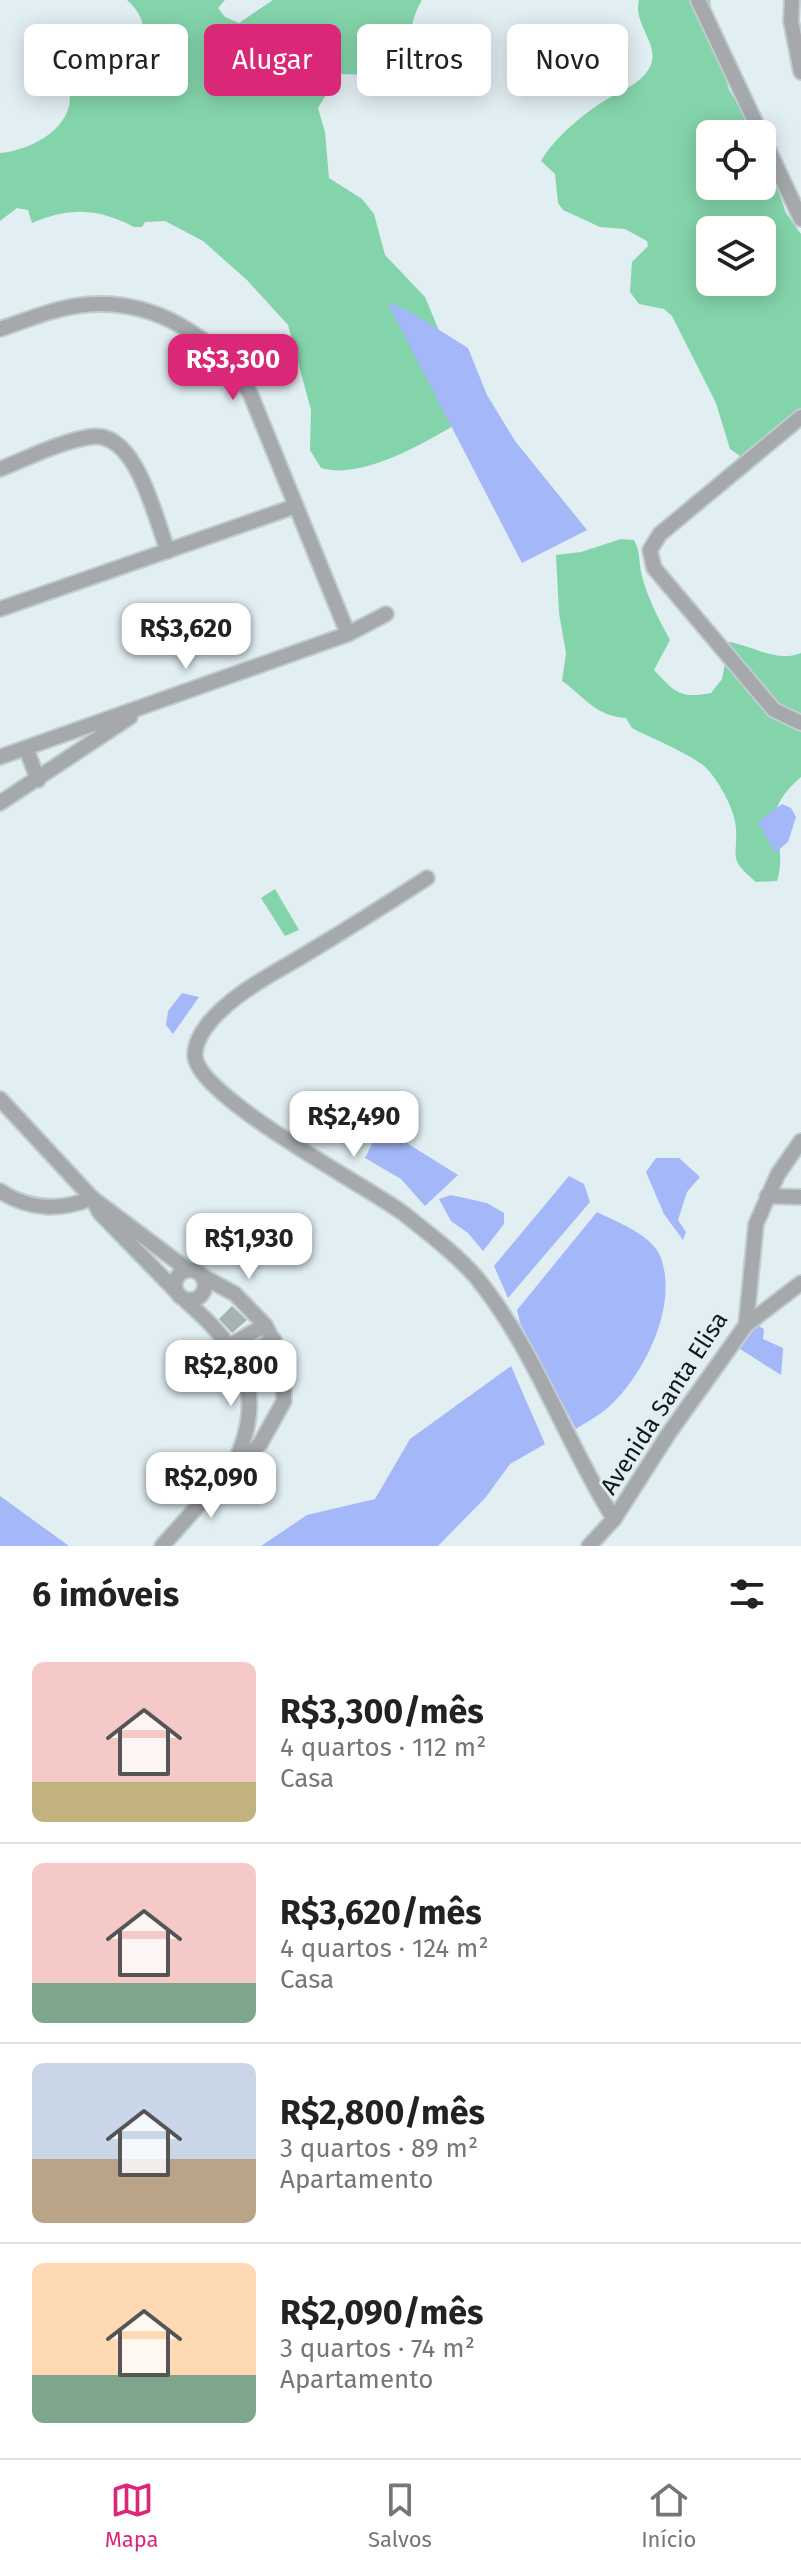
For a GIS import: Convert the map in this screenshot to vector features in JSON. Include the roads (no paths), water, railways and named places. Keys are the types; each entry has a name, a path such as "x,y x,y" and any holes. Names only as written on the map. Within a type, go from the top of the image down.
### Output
{"street":[{"path":"698,0 755,120"},
{"path":"792,0 791,21 801,72"},
{"path":"776,163 799,208"},
{"path":"0,329 51,312 101,305 150,312 195,333 231,366 250,393 348,634"},
{"path":"801,417 660,534 650,550 654,568 774,710 801,723"},
{"path":"0,469 84,437 114,440 130,454 168,551"},
{"path":"0,609 296,506"},
{"path":"0,757 348,634 386,614"},
{"path":"0,803 148,705"},
{"path":"52,771 57,753 54,738"},
{"path":"26,748 38,780"},
{"path":"427,878 242,993 206,1029 195,1052 196,1063 202,1075 238,1107 400,1211 452,1253 477,1278 538,1376 584,1471 614,1519"},
{"path":"0,1099 92,1198 195,1273 235,1294 265,1325 283,1360 284,1401 260,1444 231,1469 162,1546"},
{"name":"Avenida Santa Elisa","path":"589,1546 614,1519 669,1433 746,1325 756,1224 767,1196 801,1141"},
{"path":"0,1191 40,1206 71,1205 92,1198"},
{"path":"767,1196 801,1197"},
{"path":"92,1198 100,1213 231,1345 239,1359 250,1395 250,1416 245,1440 231,1469"},
{"path":"175,1290 178,1275 195,1273"},
{"path":"186,1301 201,1296 205,1286 195,1273"},
{"path":"746,1325 801,1283"},
{"path":"231,1345 265,1325"},
{"path":"239,1359 274,1340"}],"water":[{"path":"387,302 409,311 468,348 487,395 515,441 587,530 522,563"},
{"path":"782,804 791,808 796,817 788,842 775,853 758,822"},
{"path":"182,993 199,997 173,1034 166,1025 168,1011"},
{"path":"333,1093 360,1108 365,1117 359,1133 342,1144 335,1128 322,1123 315,1111 322,1101 313,1095"},
{"path":"376,1136 402,1140 458,1175 425,1206 401,1179 365,1158"},
{"path":"656,1158 679,1158 700,1177 687,1192 678,1220 686,1232 683,1240 664,1214 646,1172"},
{"path":"569,1176 584,1184 590,1202 508,1298 494,1266"},
{"path":"451,1195 487,1203 504,1213 504,1224 483,1251 468,1233 451,1221 439,1199"},
{"path":"597,1212 634,1230 657,1250 665,1277 665,1297 655,1337 636,1374 608,1408 576,1429 520,1323 517,1310"},
{"path":"757,1325 764,1329 763,1339 783,1348 781,1375 740,1349"},
{"path":"511,1366 545,1444 510,1464 486,1497 438,1546 261,1546 307,1515 375,1499 410,1439"},
{"path":"0,1496 69,1546 0,1546"}]}
